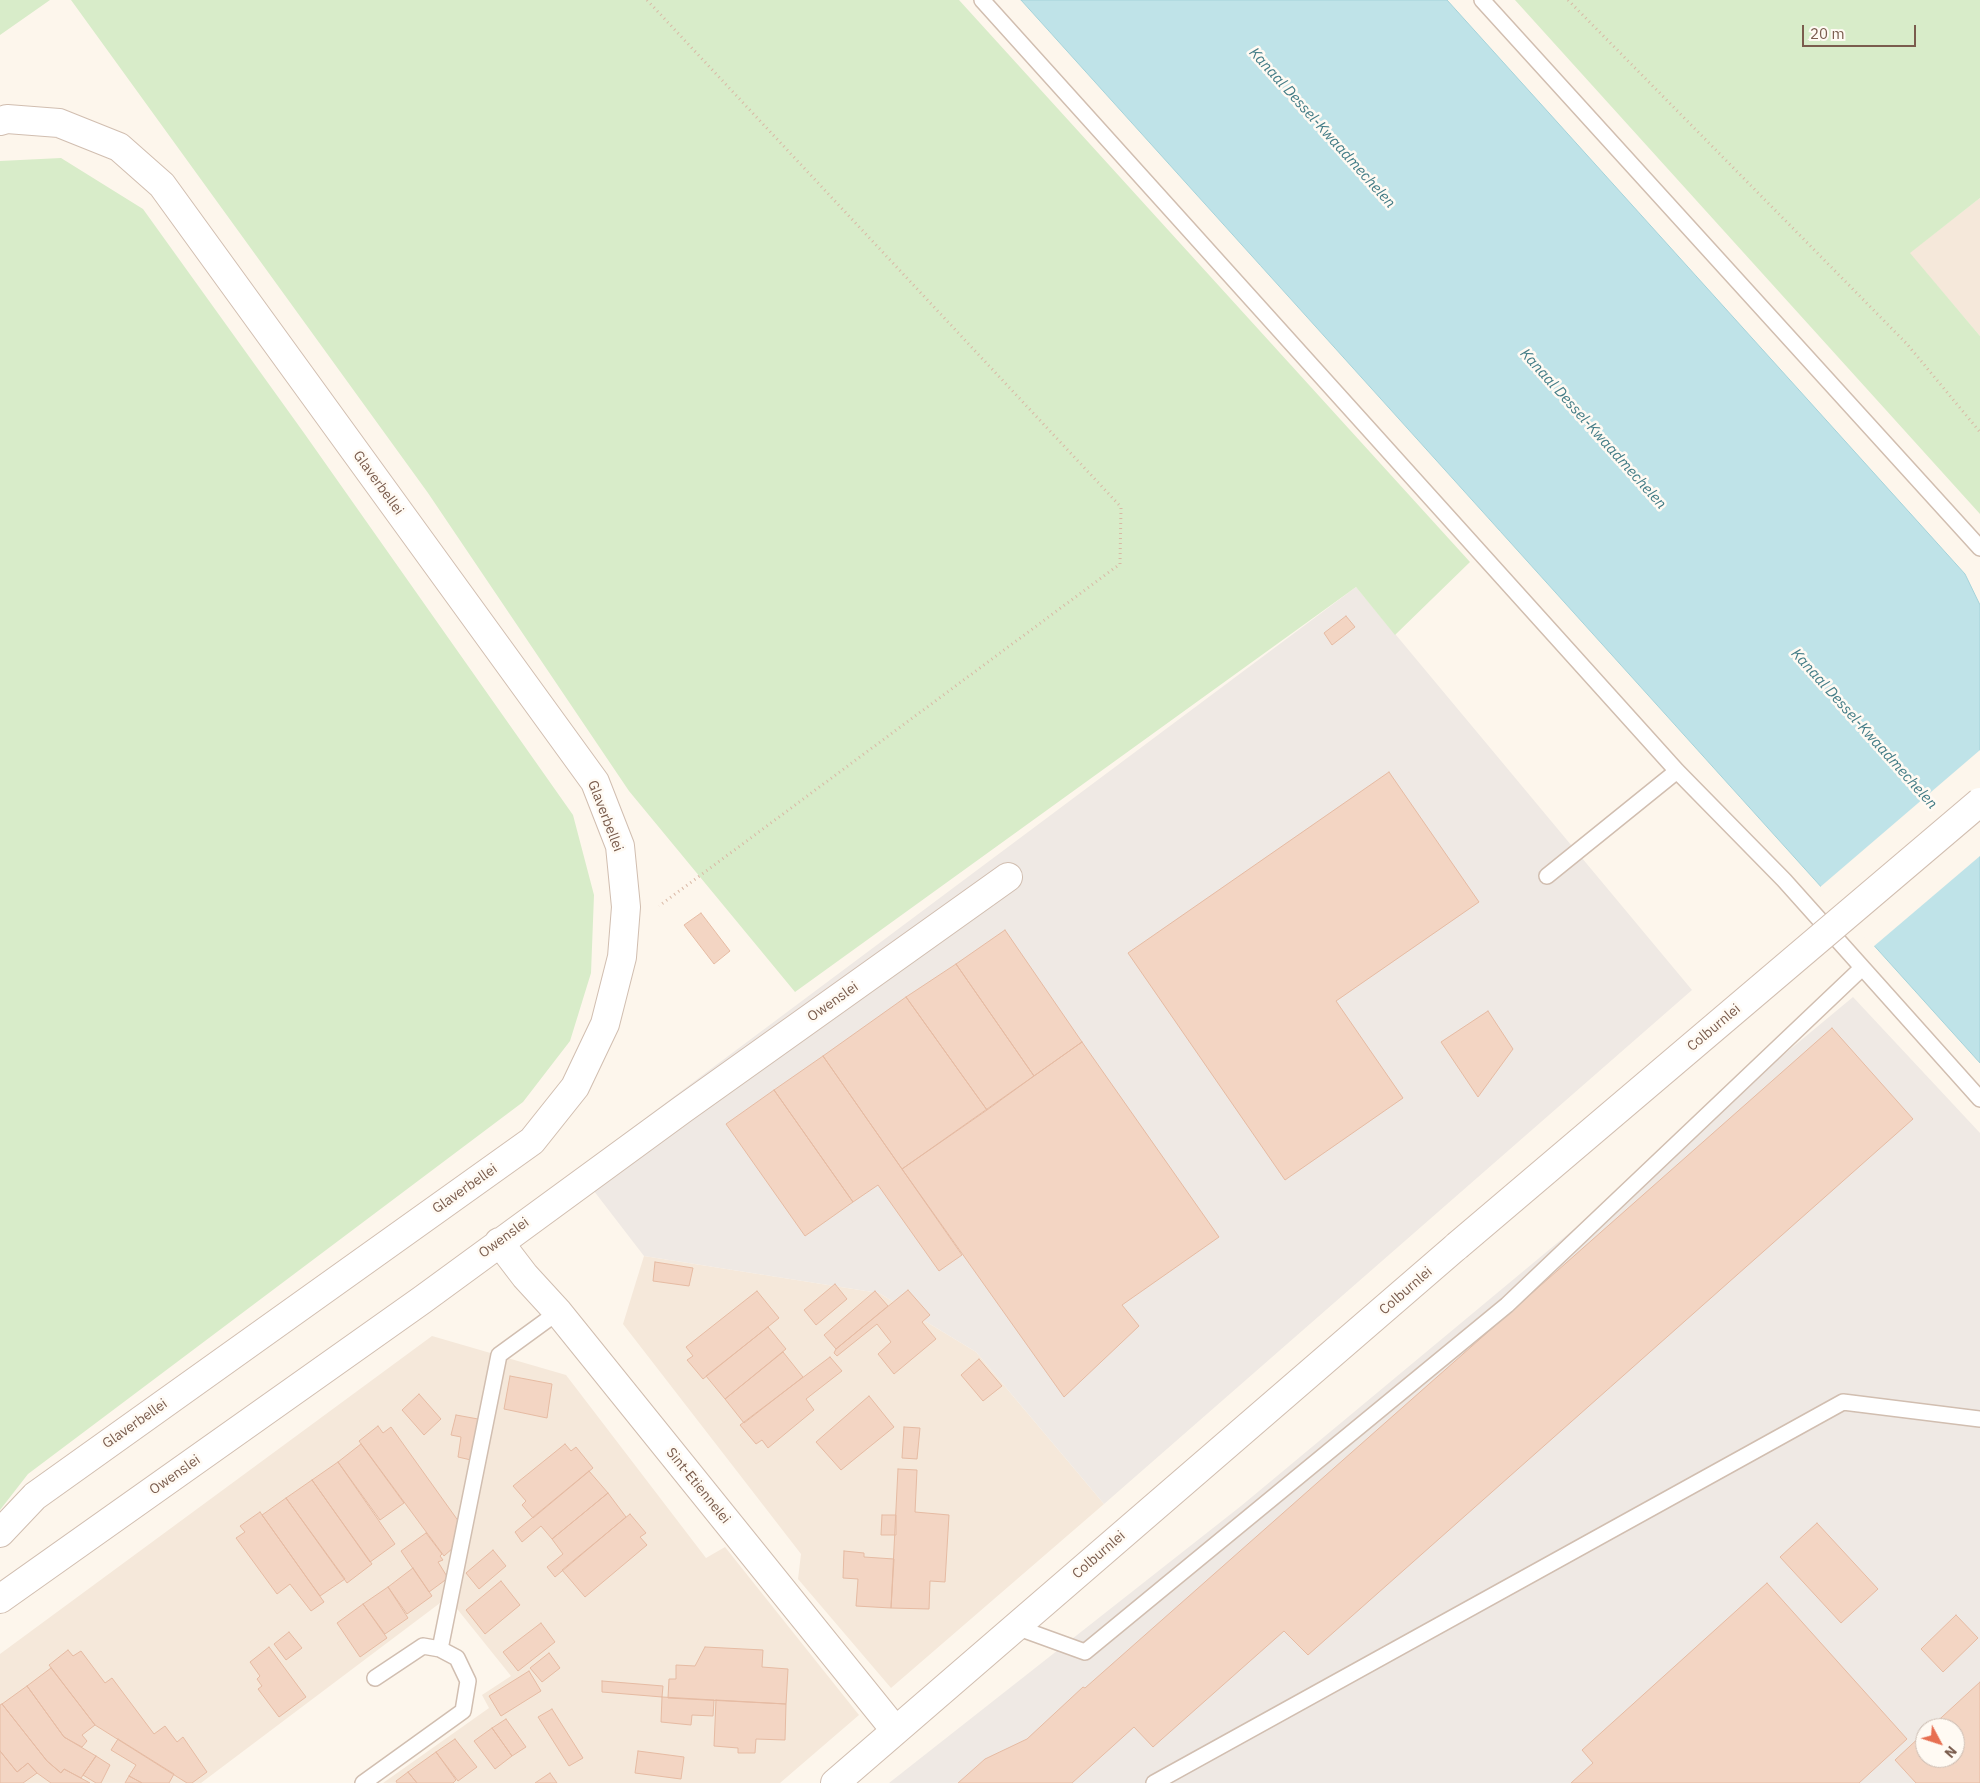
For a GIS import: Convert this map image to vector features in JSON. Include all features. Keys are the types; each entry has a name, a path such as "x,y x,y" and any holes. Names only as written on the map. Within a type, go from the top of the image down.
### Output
{"street":[{"name":"Glaverbellei","path":"0,121 59,123 119,147 162,185 595,782 620,846 626,907 622,956 605,1024 575,1087 532,1142 35,1496 0,1534"},
{"name":"Colburnlei","path":"846,1780 895,1730 1457,1246 1980,802"},
{"name":"Owenslei","path":"0,1599 422,1300 499,1242 1008,877"},
{"name":"Sint-Etiennelei","path":"499,1242 525,1276 558,1312 895,1730"}],"lane":[{"path":"982,0 1677,771 1784,880 1980,1099"},
{"path":"1482,0 1980,548"},
{"path":"1547,876 1677,771"},
{"path":"1016,1627 1085,1652 1507,1305 1862,968"},
{"path":"440,1649 499,1355 558,1312"},
{"path":"1154,1783 1844,1402 1980,1418"},
{"path":"363,1783 463,1711 468,1681 457,1658 440,1649 424,1646 375,1678"}],"path":[{"path":"624,932 1120,564 1121,507 647,0"},
{"path":"1568,0 1907,344 1980,432"}],"shaded area":[{"path":"1980,198 1980,336 1909,253"},
{"path":"1356,587 1692,990 1104,1504 976,1352 879,1293 644,1256 577,1169"},
{"path":"1853,997 1980,1133 1980,1783 889,1783 1241,1506"},
{"path":"644,1256 879,1293 976,1352 1104,1504 891,1688 798,1579 801,1554 623,1324"},
{"path":"432,1336 566,1375 706,1558 725,1547 859,1715 780,1783 383,1783 489,1708 482,1695 511,1676 458,1610 444,1600 201,1783 0,1783 0,1654"}],"green space":[{"path":"0,0 50,0 0,35"},
{"path":"71,0 959,0 1470,562 1395,635 1356,587 795,992 629,791 428,493"},
{"path":"1515,0 1980,0 1980,198 1910,253 1980,336 1980,514"},
{"path":"61,158 143,209 304,433 573,815 594,895 591,973 570,1041 523,1102 28,1474 0,1510 0,161"}],"water":[{"name":"Kanaal Dessel-Kwaadmechelen","path":"1021,0 1447,0 1965,574 1980,605 1980,1063"}],"pier":[{"path":"1980,750 1980,856 1873,947 1819,888"}],"building":[{"path":"1346,616 1355,627 1332,645 1324,633"},
{"path":"1389,772 1479,902 1336,1001 1403,1098 1285,1180 1128,953"},
{"path":"701,913 730,951 714,964 684,925"},
{"path":"1005,930 1082,1042 1034,1076 956,964"},
{"path":"956,964 1034,1076 987,1110 906,997"},
{"path":"906,997 987,1110 902,1169 823,1056"},
{"path":"1488,1011 1513,1049 1478,1097 1441,1042"},
{"path":"1832,1028 1913,1119 1308,1655 1284,1631 1153,1747 1134,1727 1072,1783 958,1783 985,1759 1027,1739 1083,1687 1085,1688"},
{"path":"1082,1042 1219,1237 1122,1305 1139,1326 1064,1397 902,1169"},
{"path":"823,1056 962,1255 939,1271 878,1185 853,1202 774,1090"},
{"path":"774,1090 853,1202 805,1236 726,1124"},
{"path":"655,1262 693,1268 689,1286 653,1281"},
{"path":"835,1284 847,1299 816,1325 804,1310"},
{"path":"908,1290 930,1315 922,1322 936,1339 894,1374 878,1354 891,1342 877,1324 837,1356 834,1353 836,1349"},
{"path":"757,1291 779,1318 703,1379 687,1360 693,1356 686,1347"},
{"path":"875,1291 888,1306 836,1349 824,1335"},
{"path":"768,1327 786,1349 725,1399 706,1376"},
{"path":"783,1352 803,1377 744,1423 725,1399"},
{"path":"830,1357 842,1371 806,1399 814,1410 768,1448 762,1440 756,1444 740,1425"},
{"path":"979,1359 1002,1386 983,1401 961,1375"},
{"path":"510,1376 552,1384 547,1418 504,1409"},
{"path":"419,1394 441,1419 424,1435 402,1410"},
{"path":"869,1396 894,1427 841,1470 816,1442"},
{"path":"456,1415 478,1419 471,1460 458,1457 461,1437 451,1435"},
{"path":"378,1426 383,1433 391,1427 459,1522 454,1547 444,1556 359,1441"},
{"path":"904,1427 920,1428 917,1459 902,1458"},
{"path":"361,1444 404,1503 380,1520 338,1462"},
{"path":"565,1444 571,1451 576,1447 593,1468 533,1518 522,1505 526,1501 513,1486"},
{"path":"338,1462 395,1544 370,1562 312,1480"},
{"path":"898,1469 917,1470 915,1512 949,1515 945,1582 930,1581 929,1609 891,1608"},
{"path":"589,1471 608,1493 552,1539 541,1526 522,1542 515,1532"},
{"path":"312,1480 372,1564 347,1583 286,1498"},
{"path":"608,1493 626,1517 555,1577 547,1567 563,1554 552,1539"},
{"path":"286,1498 345,1579 320,1596 262,1515"},
{"path":"260,1512 324,1602 311,1611 290,1584 277,1594 236,1538 245,1532 240,1526"},
{"path":"630,1514 646,1533 640,1537 647,1545 585,1597 562,1570"},
{"path":"882,1515 896,1515 896,1535 881,1535"},
{"path":"1817,1523 1878,1589 1841,1623 1780,1557"},
{"path":"426,1533 442,1554 440,1556 443,1560 438,1562 448,1578 429,1592 401,1551"},
{"path":"493,1550 506,1566 479,1589 466,1573"},
{"path":"844,1551 864,1553 864,1557 894,1559 891,1608 856,1606 858,1579 843,1578"},
{"path":"413,1568 432,1596 407,1614 388,1587"},
{"path":"501,1581 520,1605 485,1634 466,1610"},
{"path":"1767,1583 1907,1739 1859,1783 1571,1783 1593,1763 1582,1750"},
{"path":"388,1587 408,1618 385,1634 363,1604"},
{"path":"363,1604 387,1638 360,1657 337,1623"},
{"path":"1956,1615 1978,1638 1943,1672 1921,1649"},
{"path":"541,1623 555,1642 518,1671 503,1652"},
{"path":"289,1632 302,1648 286,1660 274,1644"},
{"path":"269,1647 306,1697 279,1717 258,1689 262,1686 257,1679 260,1676 250,1662"},
{"path":"705,1647 763,1650 762,1667 788,1669 786,1704 668,1698 669,1679 676,1679 676,1665 695,1666"},
{"path":"68,1650 73,1656 81,1651 105,1683 112,1678 154,1734 165,1726 177,1742 183,1737 207,1772 192,1783 187,1783 95,1725 49,1665"},
{"path":"549,1653 560,1668 542,1682 530,1668"},
{"path":"51,1668 95,1725 82,1735 87,1741 82,1747 64,1737 27,1686"},
{"path":"529,1671 541,1691 501,1716 489,1696"},
{"path":"602,1681 663,1686 662,1697 602,1692"},
{"path":"1980,1682 1980,1783 1916,1783 1895,1760 1915,1741 1915,1768 1965,1768 1965,1718 1941,1718"},
{"path":"27,1686 64,1737 96,1756 81,1778 64,1769 61,1773 47,1761 2,1704"},
{"path":"662,1697 714,1700 713,1716 692,1715 691,1725 661,1722"},
{"path":"716,1700 786,1704 785,1740 756,1739 755,1753 738,1753 738,1748 714,1746"},
{"path":"2,1704 47,1761 61,1773 64,1769 90,1783 51,1783 37,1773 28,1763 17,1772 0,1751 0,1705"},
{"path":"552,1709 583,1758 569,1766 538,1717"},
{"path":"506,1719 526,1747 512,1756 492,1728"},
{"path":"492,1728 512,1756 495,1769 474,1741"},
{"path":"118,1739 174,1774 169,1783 142,1783 129,1776 136,1765 111,1750"},
{"path":"455,1739 477,1767 458,1781 436,1752"},
{"path":"0,1751 17,1772 28,1763 37,1773 23,1783 0,1783"},
{"path":"638,1751 684,1757 681,1779 635,1773"},
{"path":"436,1752 456,1780 453,1783 417,1783 408,1772"},
{"path":"96,1756 110,1765 101,1783 96,1783 83,1775"},
{"path":"408,1772 417,1783 397,1783 396,1781"},
{"path":"550,1773 557,1783 535,1783"},
{"path":"129,1776 142,1783 125,1783"}]}
